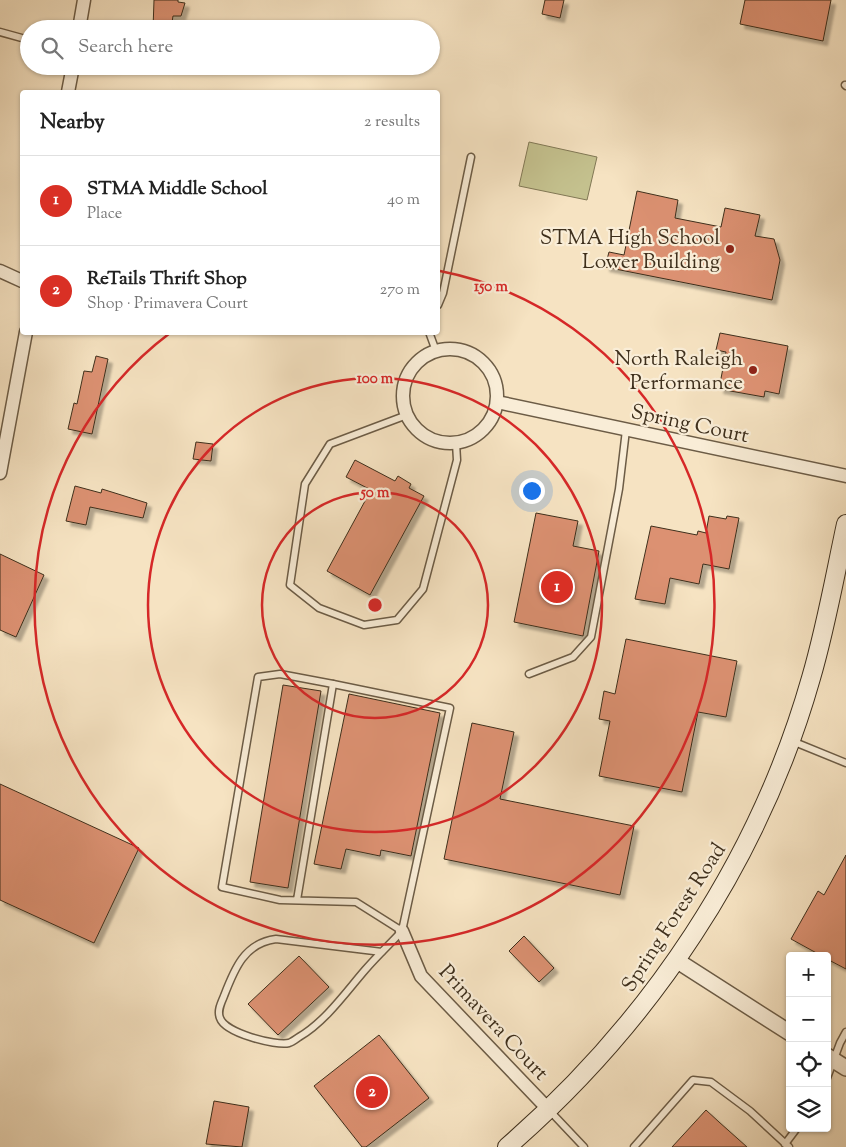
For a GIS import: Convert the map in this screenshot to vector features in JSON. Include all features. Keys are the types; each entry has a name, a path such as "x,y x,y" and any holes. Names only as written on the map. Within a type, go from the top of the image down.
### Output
{"main road":[{"name":"Spring Forest Road","path":"507,1147 550,1110 630,1022 676,960 740,856 791,740 811,679 826,624 846,524"}],"street":[{"path":"81,20 84,0"},
{"path":"68,90 71,75"},
{"path":"0,271 20,280"},
{"path":"0,473 25,335"},
{"path":"451,348 467,352 480,360 490,372 496,387 497,402 492,417 483,429 471,438 456,443 441,442 426,437 415,428 406,415 403,399 404,384 411,369 422,358 436,351 451,348"},
{"name":"Spring Court","path":"497,402 846,476"},
{"name":"Primavera Court","path":"402,930 421,976 550,1110"},
{"path":"676,960 786,1030"},
{"path":"831,1059 846,1068"}],"lane":[{"path":"0,32 20,38"},
{"path":"440,300 471,157"},
{"path":"430,335 436,351"},
{"path":"406,415 330,444 305,484 290,585 319,608 364,625 397,620 423,589 457,460 456,443"},
{"path":"529,674 573,657 591,636 619,489 626,430"},
{"path":"382,952 276,939 262,941 236,965 219,1009 219,1018 225,1026 242,1035 273,1042 289,1043 301,1036 340,1001 402,930 450,708 280,674 258,677 222,888 280,900 356,902 402,930"},
{"path":"297,900 332,684"},
{"path":"791,740 846,763"},
{"path":"831,1056 846,1032"},
{"path":"634,1147 693,1080 711,1082 750,1111 787,1145 795,1132"},
{"path":"550,1110 584,1147"}],"shaded area":[{"path":"529,142 597,157 587,200 519,186"}],"building":[{"path":"154,0 178,0 178,2 185,3 181,16 173,16 172,20 153,20"},
{"path":"545,0 564,0 560,18 542,14"},
{"path":"745,0 831,0 823,41 740,24"},
{"path":"637,191 678,200 675,218 721,227 725,208 760,215 755,236 774,239 780,260 772,300 605,267 609,252 624,255"},
{"name":"North Raleigh Performance","path":"720,333 788,346 779,394 765,391 764,397 719,389 726,352 716,350"},
{"path":"96,356 108,359 92,434 68,429 74,403 77,404 84,371 92,372"},
{"path":"196,442 213,444 211,461 193,459"},
{"path":"355,460 395,481 398,476 411,484 409,488 424,496 370,595 327,571 371,490 346,477"},
{"path":"75,486 101,493 102,489 147,503 143,518 90,507 86,525 66,521"},
{"path":"536,513 578,521 573,546 599,551 583,636 514,622"},
{"path":"709,516 726,519 727,516 739,518 729,569 703,564 699,584 670,578 665,604 635,599 651,526 697,535 698,531 706,533"},
{"path":"0,554 44,575 16,637 0,630"},
{"path":"626,639 737,661 726,717 698,712 682,792 599,776 610,721 599,719 604,691 615,694"},
{"path":"283,685 321,691 288,888 250,882"},
{"path":"349,694 440,713 411,856 381,850 380,856 346,849 341,869 314,864"},
{"path":"472,723 514,732 500,799 634,826 620,895 444,859"},
{"path":"0,784 139,848 94,943 0,900"},
{"path":"846,855 846,969 831,961 831,952 815,952 791,939 818,891 824,895"},
{"path":"524,936 554,968 539,982 509,951"},
{"path":"299,956 329,987 278,1035 248,1004"},
{"path":"379,1035 429,1098 366,1147 362,1147 314,1086"},
{"path":"214,1101 249,1107 242,1147 206,1144"},
{"path":"706,1110 719,1122 747,1147 672,1147"}],"place":[{"name":"STMA High School Lower Building","path":"730,249"},
{"name":"North Raleigh Performance","path":"753,370"},
{"name":"STMA Middle School","path":"557,587"},
{"name":"ReTails Thrift Shop","path":"372,1092"}]}
